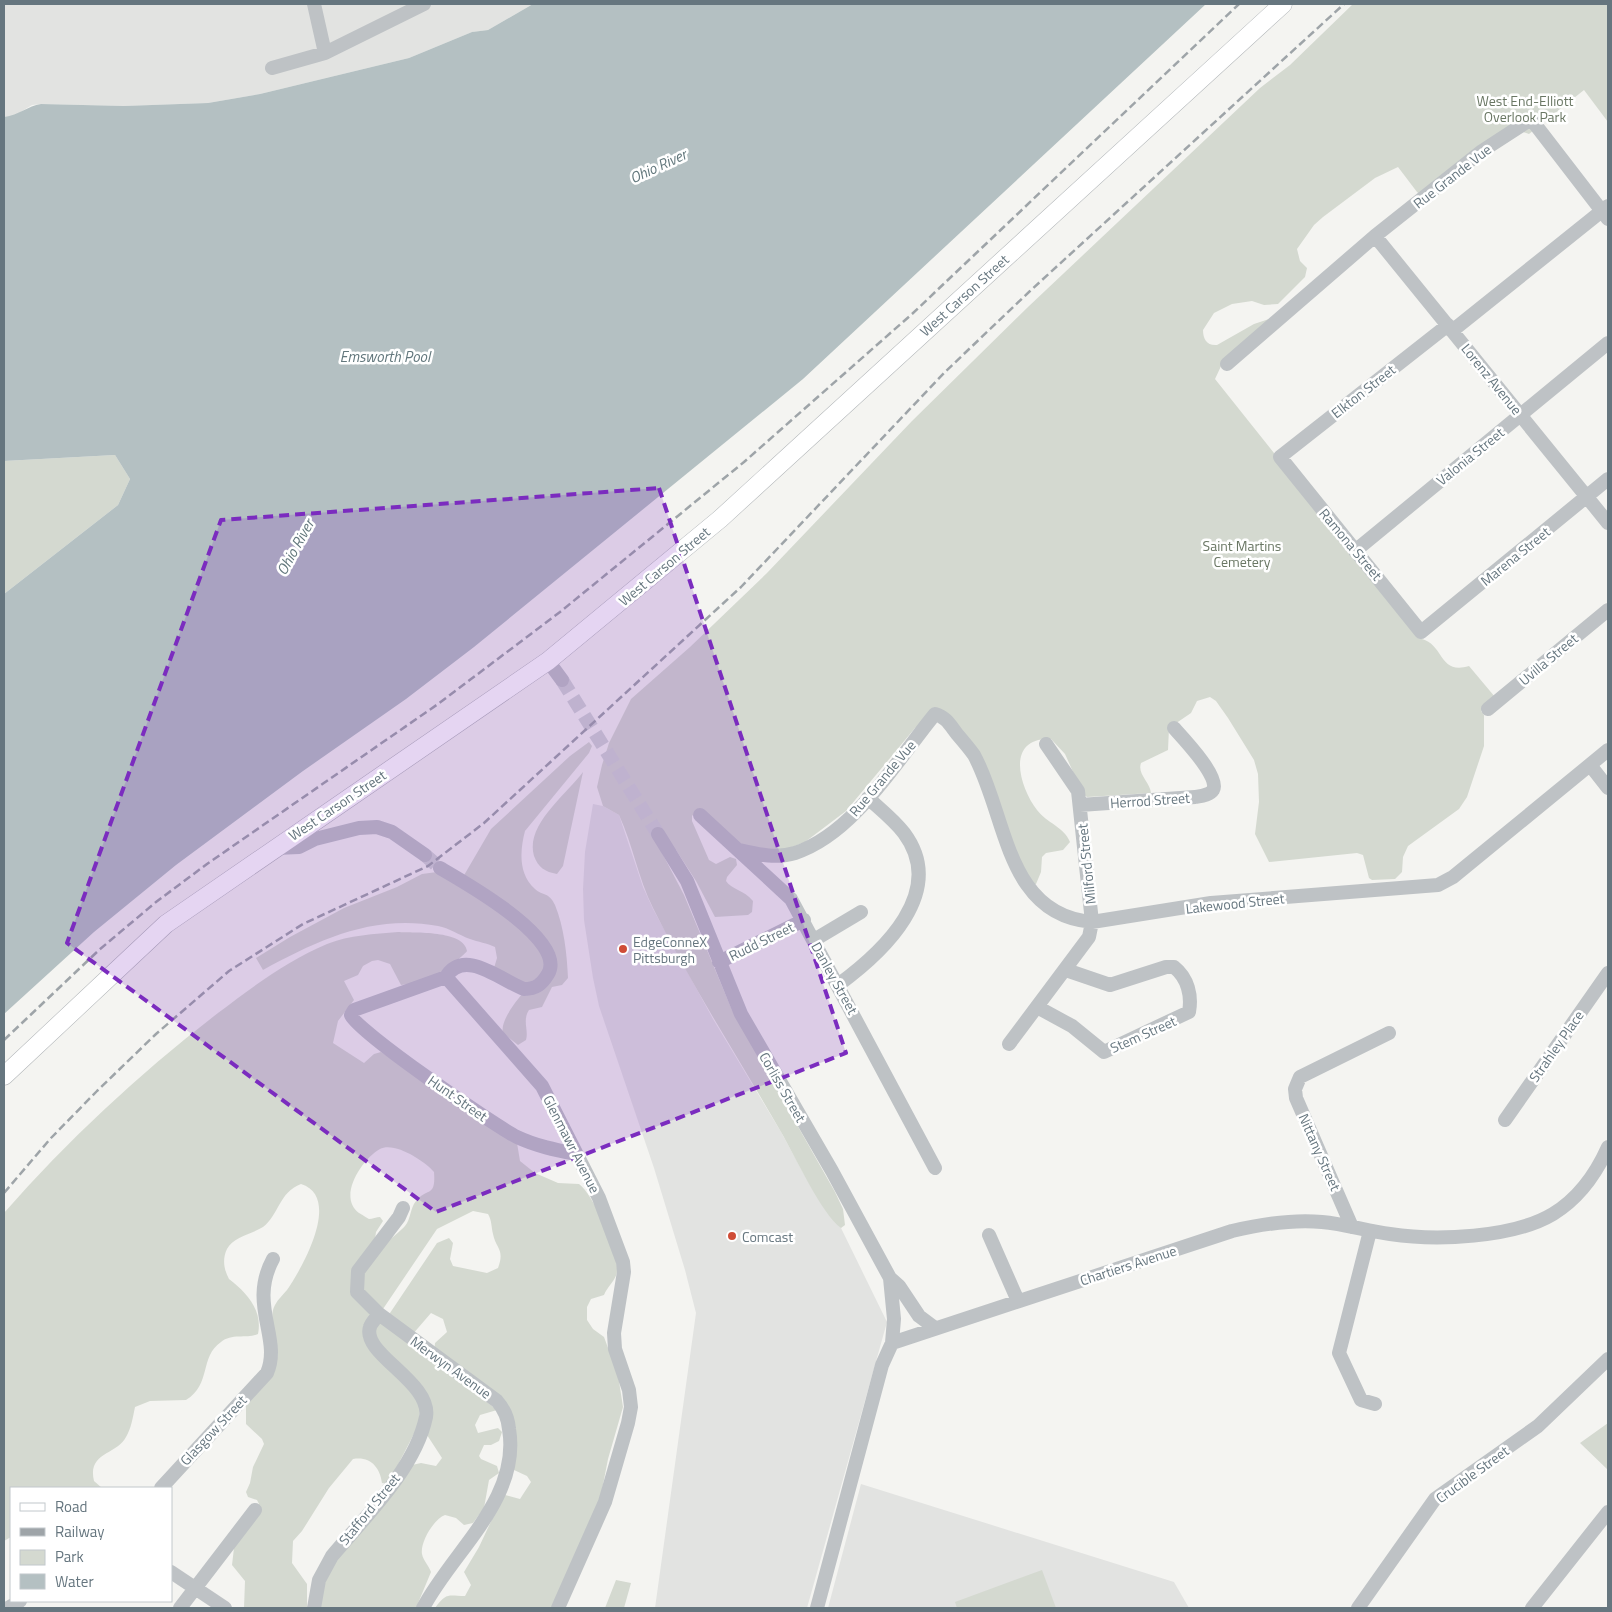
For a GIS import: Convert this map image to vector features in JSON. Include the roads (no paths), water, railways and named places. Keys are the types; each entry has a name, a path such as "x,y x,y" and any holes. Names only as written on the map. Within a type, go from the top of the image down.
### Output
{"main road":[{"name":"West Carson Street","path":"4,1076 166,924 272,849 548,661 720,519 1283,4"}],"street":[{"path":"314,4 325,53"},
{"path":"272,68 325,53 424,4"},
{"name":"Rue Grande Vue","path":"1227,364 1375,236 1482,151 1531,119 1606,212"},
{"name":"Elkton Street","path":"1280,457 1606,212"},
{"name":"Lorenz Avenue","path":"1375,236 1608,523"},
{"name":"Valonia Street","path":"1355,551 1608,343"},
{"name":"Ramona Street","path":"1280,457 1421,632"},
{"name":"Marena Street","path":"1421,632 1608,479"},
{"name":"Uvilla Street","path":"1488,709 1608,610"},
{"path":"548,661 562,680"},
{"name":"Rue Grande Vue","path":"738,850 769,856 795,853 823,838 844,822 868,798 935,714"},
{"name":"Lakewood Street","path":"935,714 943,716 973,754 1009,850 1024,882 1055,912 1077,921 1092,922 1211,904 1445,883 1608,750"},
{"name":"Herrod Street","path":"1080,805 1195,797 1208,794 1213,790 1214,785 1211,773 1174,728"},
{"name":"Milford Street","path":"1046,744 1078,791 1092,922"},
{"path":"1590,765 1608,788"},
{"path":"838,985 866,964 901,923 915,899 918,880 917,863 905,834 868,798"},
{"name":"Danley Street","path":"700,815 791,900 804,920 880,1063 890,1087 935,1168"},
{"path":"272,849 299,847 315,839 359,828 377,827 392,832 424,855"},
{"name":"Corliss Street","path":"658,834 687,881 741,1014 836,1179 890,1278 894,1319 892,1343"},
{"path":"440,868 521,922 540,939 552,962 546,976 538,986 531,989 514,985 482,968 465,964 454,968 446,977"},
{"path":"814,940 861,912"},
{"name":"Rudd Street","path":"719,962 804,920"},
{"path":"1009,1044 1089,937 1092,922"},
{"name":"Stem Street","path":"1037,1007 1072,1026 1104,1052 1189,1012 1191,1000 1187,986 1180,972 1174,967 1166,967 1110,985 1066,970"},
{"name":"Strahley Place","path":"1505,1120 1608,973"},
{"name":"Hunt Street","path":"446,977 354,1010 350,1015 369,1035 496,1125 527,1142 576,1154"},
{"name":"Glenmawr Avenue","path":"446,977 542,1086 599,1198 623,1262 624,1272 616,1313 614,1341 629,1390 631,1406 605,1502 558,1608"},
{"name":"Nittany Street","path":"1352,1227 1296,1098 1295,1089 1300,1077 1389,1032"},
{"name":"Chartiers Avenue","path":"892,1343 1232,1230 1257,1225 1279,1222 1322,1222 1419,1238 1455,1237 1507,1229 1540,1221 1555,1213 1581,1192 1592,1178 1608,1147"},
{"name":"Merwyn Avenue","path":"403,1208 399,1217 358,1271 356,1281 357,1292 379,1314 497,1401 506,1414 511,1441 506,1472 498,1494 473,1536 423,1608"},
{"path":"1370,1231 1339,1353 1361,1400 1375,1404"},
{"path":"989,1235 1018,1301"},
{"name":"Glasgow Street","path":"162,1487 266,1373 272,1351 262,1303 266,1272 273,1259"},
{"path":"890,1278 900,1286 919,1316 935,1328"},
{"name":"Stafford Street","path":"314,1608 323,1570 332,1556 398,1476 413,1448 426,1416 426,1404 420,1391 380,1352 370,1337 370,1327 379,1314"},
{"path":"817,1608 882,1365 892,1343"},
{"name":"Crucible Street","path":"1358,1608 1435,1499 1538,1426 1608,1359"},
{"path":"180,1608 256,1510"},
{"path":"1532,1608 1608,1512"},
{"path":"172,1573 225,1608"}],"water":[{"name":"Emsworth Pool","path":"533,4 1206,4 803,379 474,647 406,699 303,771 176,865 94,932 4,1014 4,594 118,505 130,479 115,455 4,461 4,117 41,104 124,106 208,103 260,94 409,58 472,32 488,30"}],"tunnel":[{"path":"562,680 658,834"},
{"path":"425,855 440,868"}],"railway":[{"path":"4,1040 99,950 156,902 207,864 438,704 560,612 744,462 912,314 1239,4"},
{"path":"4,1193 51,1138 97,1091 156,1034 229,971 303,924 428,866 484,823 741,587 945,372 1030,291 1344,4"}],"place":[{"name":"EdgeConneX Pittsburgh","path":"623,949"},
{"name":"Comcast","path":"732,1236"}],"park label":[{"name":"West End-Elliott Overlook Park","path":"1525,108"},
{"name":"Saint Martins Cemetery","path":"1242,554"}],"water label":[{"name":"Ohio River","path":"658,166"},
{"name":"Ohio River","path":"295,547"}]}
